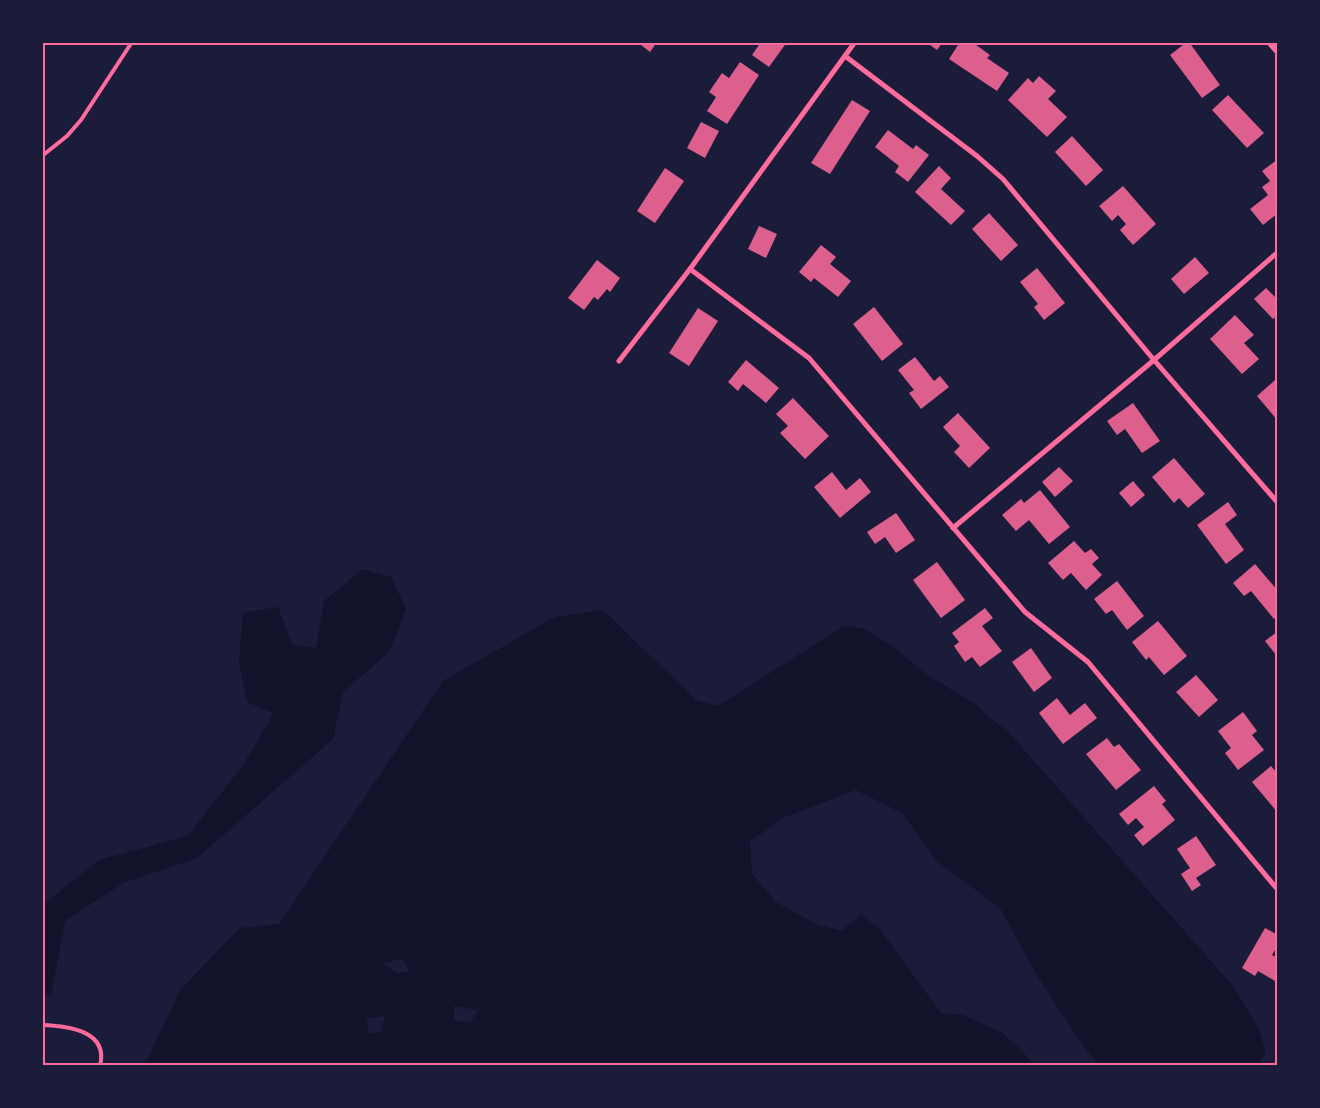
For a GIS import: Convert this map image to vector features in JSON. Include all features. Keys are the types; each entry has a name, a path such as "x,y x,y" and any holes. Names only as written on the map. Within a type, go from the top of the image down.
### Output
{"street":[{"path":"619,361 690,269 855,42"},
{"path":"1271,42 1278,50"},
{"path":"845,56 977,156 1003,179 1154,360 1278,503"},
{"path":"953,528 1154,360 1278,252"},
{"path":"690,269 809,358 1025,612 1088,662 1278,890"}],"lane":[{"path":"42,156 67,136 81,120 132,43"},
{"path":"42,1025 62,1025 82,1030 91,1036 99,1044 102,1056 100,1066"}],"shaded area":[{"path":"363,569 391,577 406,609 389,652 343,692 333,739 197,858 125,882 65,921 51,996 43,993 43,905 99,860 188,836 243,765 274,713 247,702 239,662 243,613 278,607 292,644 316,648 324,601"},
{"path":"603,610 696,700 718,706 844,626 863,628 889,644 932,678 973,703 1010,734 1233,986 1258,1027 1266,1053 1258,1065 1099,1065 1081,1043 1038,977 1000,908 938,862 902,813 856,790 785,817 750,841 752,874 776,902 816,924 841,931 861,915 878,927 941,1013 963,1015 1001,1032 1034,1065 145,1065 180,990 240,928 279,924 443,681 555,617","holes":["402,959 410,971 397,973 382,963","454,1006 478,1010 470,1023 454,1020","385,1016 381,1032 368,1034 367,1018"]}],"building":[{"path":"637,42 657,42 650,52"},
{"path":"761,42 787,42 769,67 752,55"},
{"path":"926,42 943,42 937,50"},
{"path":"960,42 972,42 990,55 987,58 1009,73 997,91 949,59"},
{"path":"1189,42 1220,85 1202,98 1170,55"},
{"path":"740,62 759,75 727,124 707,111 716,97 709,92 722,73 729,78"},
{"path":"1039,76 1056,91 1048,99 1067,117 1047,137 1008,100 1028,78 1033,83"},
{"path":"1228,95 1264,133 1247,148 1212,110"},
{"path":"852,100 870,111 830,174 811,163"},
{"path":"701,122 719,131 705,158 687,148"},
{"path":"888,130 913,149 916,145 929,155 908,182 895,172 899,166 875,147"},
{"path":"1072,136 1103,170 1086,186 1055,152"},
{"path":"1278,159 1278,213 1263,225 1250,209 1268,195 1262,187 1270,181 1262,171"},
{"path":"939,166 951,178 941,189 965,211 951,225 915,192"},
{"path":"665,168 684,181 655,223 637,211"},
{"path":"1123,186 1156,224 1133,245 1120,230 1126,224 1118,215 1112,221 1099,206"},
{"path":"989,213 1018,245 1001,261 972,229"},
{"path":"759,226 777,234 766,258 748,249"},
{"path":"821,245 836,257 830,264 851,281 838,297 814,278 811,282 799,272"},
{"path":"1195,257 1209,273 1184,294 1171,279"},
{"path":"597,260 620,278 610,292 607,289 598,300 594,297 584,310 568,298"},
{"path":"1037,268 1065,303 1044,320 1034,307 1038,304 1020,282"},
{"path":"1266,288 1278,300 1278,315 1273,319 1254,299"},
{"path":"874,307 903,344 882,361 853,324"},
{"path":"698,308 718,321 689,366 669,353"},
{"path":"1235,315 1254,335 1244,343 1259,359 1242,374 1210,339"},
{"path":"915,357 934,381 940,376 949,387 921,409 909,393 914,390 898,370"},
{"path":"746,360 779,388 766,403 743,384 738,391 728,382"},
{"path":"1275,380 1278,382 1278,421 1257,396"},
{"path":"793,398 829,436 805,459 780,433 788,426 776,414"},
{"path":"1133,403 1160,441 1142,453 1125,429 1117,435 1107,421"},
{"path":"958,413 990,448 969,468 954,452 960,446 943,427"},
{"path":"1174,458 1205,494 1188,508 1179,498 1174,503 1152,477"},
{"path":"1059,467 1073,481 1055,497 1042,482"},
{"path":"832,472 846,490 860,478 871,492 840,518 814,487"},
{"path":"1133,481 1145,495 1131,507 1119,493"},
{"path":"1040,490 1070,527 1049,544 1029,520 1016,531 1002,515 1021,499 1024,503"},
{"path":"1228,502 1237,515 1225,524 1244,550 1226,564 1197,525"},
{"path":"896,513 915,540 896,553 885,537 875,544 867,532"},
{"path":"1074,541 1085,553 1091,549 1099,558 1092,564 1102,575 1086,590 1071,573 1063,580 1048,563"},
{"path":"937,562 965,600 941,618 913,580"},
{"path":"1255,564 1278,591 1278,616 1274,619 1251,591 1244,596 1233,583"},
{"path":"1117,581 1144,616 1127,630 1112,610 1106,614 1094,599"},
{"path":"985,608 993,618 982,626 1002,651 980,667 972,657 965,662 954,646 959,642 952,633"},
{"path":"1158,621 1187,656 1164,675 1149,657 1146,660 1132,642"},
{"path":"1278,631 1278,654 1276,655 1265,641"},
{"path":"1031,648 1052,678 1034,692 1012,662"},
{"path":"1196,675 1218,700 1199,717 1176,692"},
{"path":"1057,698 1070,715 1085,703 1097,718 1063,744 1039,713"},
{"path":"1243,712 1257,731 1252,735 1264,750 1238,770 1225,753 1231,748 1218,731"},
{"path":"1107,738 1114,747 1119,744 1141,770 1116,790 1086,754"},
{"path":"1271,766 1278,774 1278,813 1252,782"},
{"path":"1154,786 1166,801 1162,804 1175,820 1143,846 1134,835 1144,827 1136,818 1128,825 1119,814"},
{"path":"1196,836 1216,865 1196,878 1201,885 1192,891 1181,874 1190,868 1177,849"},
{"path":"1265,928 1278,935 1278,945 1272,955 1278,958 1278,976 1275,981 1258,971 1255,976 1242,968"}]}
